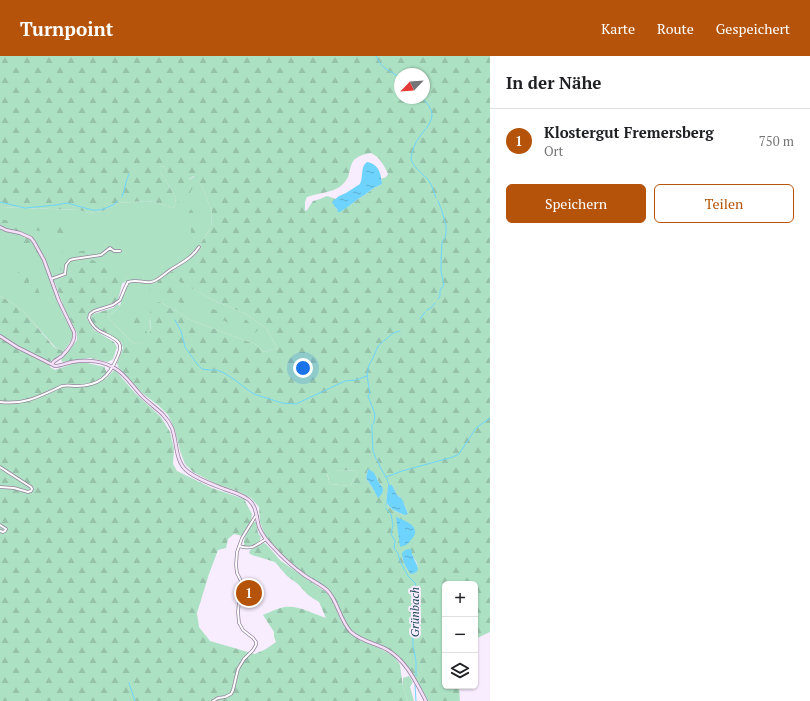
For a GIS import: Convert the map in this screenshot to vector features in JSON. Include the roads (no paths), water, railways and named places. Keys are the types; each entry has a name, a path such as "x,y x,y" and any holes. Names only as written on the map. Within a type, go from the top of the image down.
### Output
{"main road":[{"path":"0,227 31,238 44,260 59,301 75,336 64,354 52,364"},
{"path":"0,336 22,350 55,366 83,360 96,361 120,371 143,398 155,406 164,415 175,437 181,464 186,470 191,474 223,489 242,495 252,503 256,510 260,529 266,540 290,564 327,590 345,625 352,633 360,639 387,650 402,661 426,701"}],"street":[{"path":"0,402 13,403 32,399 62,386 88,386 101,380 113,367 120,351 120,344 116,340 98,330 92,324 89,318 90,314 94,311 113,305 120,300 128,282 137,280 150,282 159,278 181,263 200,246"},
{"path":"51,279 65,274 66,265 70,260 101,255 110,248 114,251 120,251"},
{"path":"0,467 31,487 32,490 28,492 14,488 0,487"},
{"path":"213,701 230,694 233,690 238,669 256,645 253,638 243,630 239,623 238,612 241,581 237,573 236,565 237,552 242,538 255,516 257,516"},
{"path":"0,525 6,529 3,532 0,531"},
{"path":"239,546 250,548 266,540"}],"water":[{"path":"367,162 377,167 382,184 338,212 332,202 339,196 360,184 363,168"},
{"path":"368,469 374,474 383,488 378,498 366,478"},
{"path":"389,485 392,485 397,495 402,499 408,514 404,515 389,506 387,497"},
{"path":"396,517 412,525 415,531 409,543 400,547"},
{"path":"405,550 412,550 412,554 418,567 415,573 411,574 407,569 402,556 402,553"}],"waterway":[{"name":"Grünbach","path":"376,56 384,67 394,74"},
{"name":"Grünbach","path":"427,104 432,113 431,119 429,125 416,143 411,159 414,166 427,178 436,198"},
{"path":"122,197 129,174"},
{"path":"0,202 25,208 67,203 92,210 100,210 115,204 117,201"},
{"name":"Grünbach","path":"438,201 446,226 445,238 442,242 441,262 444,285 440,290 440,296 438,299"},
{"name":"Grünbach","path":"427,310 435,303"},
{"name":"Grünbach","path":"420,319 425,312"},
{"path":"175,320 181,331 185,347 202,369 217,370 235,380 254,394 282,403 296,404 345,381 356,380 367,376"},
{"name":"Grünbach","path":"388,490 389,485 387,479 373,451 372,425 374,423 375,414 368,396 370,393 367,376 369,365 378,346 392,334 400,331"},
{"path":"386,477 459,454 476,428 490,418"},
{"name":"Grünbach","path":"386,505 387,499"},
{"name":"Grünbach","path":"386,508 391,514 393,525 391,534 395,541 394,548 398,553 400,561 408,576 415,583 412,610 416,676"},
{"path":"129,683 135,701"},
{"name":"Grünbach","path":"415,685 416,701"}],"place":[{"name":"Klostergut Fremersberg","path":"249,593"}]}
